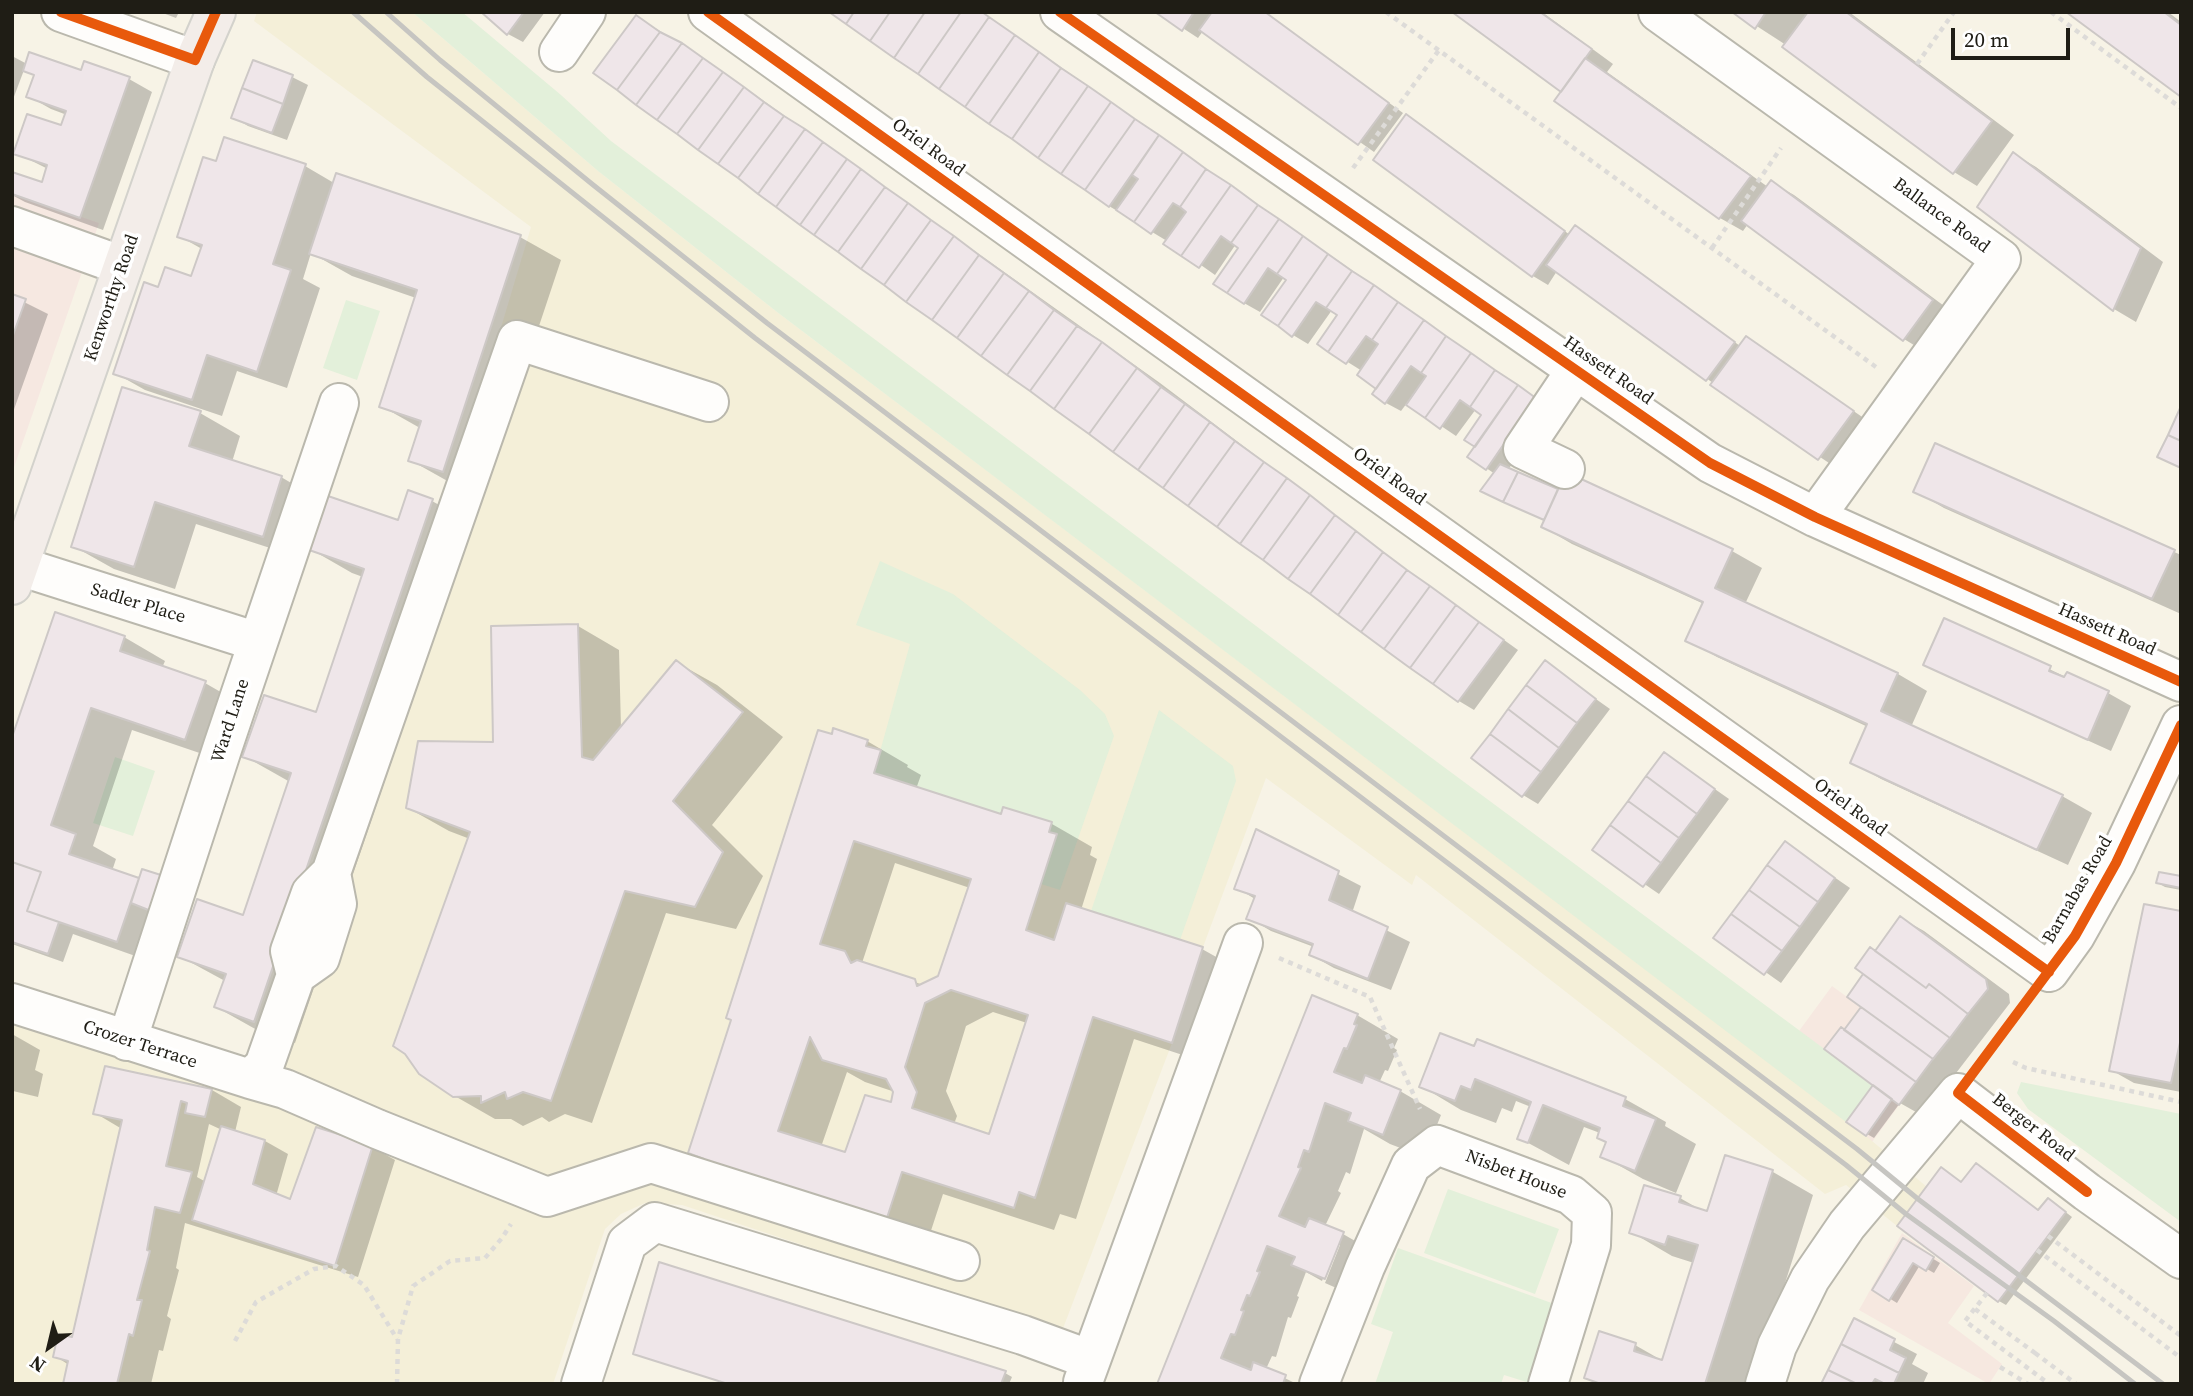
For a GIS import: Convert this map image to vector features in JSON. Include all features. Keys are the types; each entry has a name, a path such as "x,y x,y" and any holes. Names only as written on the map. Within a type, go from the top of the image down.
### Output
{"highway":[{"name":"Kenworthy Road","path":"15,575 195,60 216,12"}],"street":[{"path":"61,12 195,60"},
{"path":"559,52 586,12"},
{"name":"Oriel Road","path":"708,12 2049,972"},
{"name":"Hassett Road","path":"1060,12 1710,463 1815,517 2181,682"},
{"name":"Ballance Road","path":"1658,12 2001,259 1815,517"},
{"path":"12,226 123,266"},
{"path":"257,1073 296,975 320,958 338,904 331,873 517,340 709,402"},
{"path":"1565,469 1523,449 1576,370"},
{"name":"Ward Lane","path":"127,1041 339,403"},
{"name":"Sadler Place","path":"15,575 258,642"},
{"name":"Barnabas Road","path":"2049,972 2075,936 2116,863 2181,725"},
{"path":"581,1384 627,1243 655,1222 1023,1335 1087,1372 1243,943"},
{"name":"Crozer Terrace","path":"12,1003 127,1041 257,1073 285,1089 377,1129 547,1197 651,1163 960,1261"},
{"name":"Berger Road","path":"1765,1384 1777,1346 1810,1279 1847,1225 1958,1093 2087,1192 2181,1259"},
{"path":"1319,1384 1365,1267 1424,1155"},
{"name":"Nisbet House","path":"1424,1155 1571,1195 1592,1213 1591,1245 1548,1384"}],"path":[{"path":"1386,12 1908,390"},
{"path":"1917,64 1954,12"},
{"path":"2051,12 2181,108"},
{"path":"1331,198 1439,50"},
{"path":"1712,248 1803,117"},
{"path":"1243,943 1370,997 1410,1090 1424,1155"},
{"path":"2013,1062 2026,1068 2181,1101"},
{"path":"397,1384 398,1339 413,1286 450,1261 485,1258 502,1238 531,1190"},
{"path":"2048,1236 2181,1336"},
{"path":"2038,1250 2181,1358"},
{"path":"235,1341 256,1302 314,1269 336,1266 363,1285 398,1339"},
{"path":"1987,1293 1965,1321 2049,1384"},
{"path":"1975,1308 2037,1351 2076,1384"},
{"path":"2000,1367 2028,1384"}],"shaded area":[{"path":"257,12 412,12 598,171 777,312 1866,1136 1927,1187 1897,1226 1846,1185 1825,1194 1416,875 1412,885 1266,778 1203,947 1172,1043 1062,1331 682,1205 645,1203 621,1214 605,1229 553,1384 12,1384 12,1024 274,1086 531,227 254,21"},
{"path":"12,193 99,223 12,473"},
{"path":"1832,986 1933,1059 1872,1142 1837,1115 1863,1078 1799,1031"},
{"path":"1902,1233 1974,1286 1948,1323 2002,1364 1989,1384 1859,1310"}],"green space":[{"path":"412,12 462,12 611,141 1425,753 1873,1085 1846,1122 777,312 598,171"},
{"path":"346,300 380,311 357,380 323,368"},
{"path":"880,561 953,594 1080,690 1105,714 1114,736 1060,890 1041,884 1057,834 1049,832 1052,822 1004,807 1001,814 874,773 910,644 856,625"},
{"path":"1159,710 1233,766 1236,781 1180,940 1091,911"},
{"path":"115,757 155,771 133,836 93,823"},
{"path":"2021,1082 2181,1114 2181,1222 2028,1109 2017,1093"},
{"path":"1448,1189 1559,1229 1535,1294 1424,1253"},
{"path":"1398,1248 1560,1306 1533,1384 1504,1375 1501,1384 1375,1384 1393,1332 1371,1324"}],"building":[{"path":"481,12 524,12 507,35"},
{"path":"829,12 854,12 846,24"},
{"path":"854,12 890,12 870,41 846,24"},
{"path":"890,12 925,12 894,58 870,41"},
{"path":"925,12 961,12 918,74 894,58"},
{"path":"961,12 982,12 989,17 939,89 918,74"},
{"path":"1155,12 1194,12 1182,31"},
{"path":"1212,12 1265,12 1389,103 1358,145 1199,30"},
{"path":"1452,12 1540,12 1592,49 1561,92"},
{"path":"1732,12 1766,12 1755,29"},
{"path":"1808,12 1846,12 1992,121 1953,174 1782,47"},
{"path":"2066,12 2164,12 2181,25 2181,97"},
{"path":"636,15 660,32 617,90 593,73"},
{"path":"989,17 1015,35 965,107 939,89"},
{"path":"660,32 682,43 636,105 617,90"},
{"path":"1015,35 1039,52 989,124 965,107"},
{"path":"682,43 703,58 657,120 636,105"},
{"path":"29,52 81,70 84,61 130,77 80,218 12,194 12,172 42,182 47,165 13,154 27,114 61,125 66,111 26,97 34,75 23,71"},
{"path":"1039,52 1061,68 1012,139 989,124"},
{"path":"703,58 723,72 677,134 657,120"},
{"path":"1585,58 1751,176 1719,219 1554,101"},
{"path":"253,60 293,75 283,104 242,88"},
{"path":"1061,68 1088,86 1038,158 1012,139"},
{"path":"723,72 744,87 698,150 677,134"},
{"path":"1088,86 1111,102 1061,174 1038,158"},
{"path":"744,87 764,102 718,164 698,150"},
{"path":"242,88 283,104 272,133 231,118"},
{"path":"764,102 784,116 738,178 718,164"},
{"path":"1111,102 1135,119 1085,190 1061,174"},
{"path":"1406,114 1565,231 1532,277 1373,160"},
{"path":"784,116 805,129 758,194 738,178"},
{"path":"1135,119 1159,135 1109,207 1085,190"},
{"path":"805,129 823,142 776,207 758,194"},
{"path":"1159,135 1183,152 1134,222 1116,210 1138,179 1132,175"},
{"path":"224,137 306,164 273,264 291,270 257,372 207,355 192,400 113,374 144,282 158,287 165,267 191,276 202,245 177,237 203,157 216,161"},
{"path":"823,142 847,159 800,225 776,207"},
{"path":"1183,152 1206,169 1180,207 1173,203 1151,234 1134,222"},
{"path":"2013,152 2141,248 2113,311 1977,207"},
{"path":"847,159 861,169 814,235 800,225"},
{"path":"861,169 885,187 838,252 814,235"},
{"path":"1206,169 1231,185 1181,256 1163,244 1186,212 1180,207"},
{"path":"336,173 521,235 443,472 408,461 421,421 379,407 417,290 309,254"},
{"path":"1771,180 1933,300 1903,341 1741,221"},
{"path":"1231,185 1258,205 1231,243 1221,236 1199,268 1181,256"},
{"path":"885,187 908,203 861,269 838,252"},
{"path":"908,203 931,220 884,285 861,269"},
{"path":"1258,205 1279,219 1227,293 1213,284 1238,248 1231,243"},
{"path":"1279,219 1303,236 1277,274 1268,268 1244,304 1227,293"},
{"path":"931,220 954,236 906,302 884,285"},
{"path":"1575,225 1735,342 1706,381 1546,265"},
{"path":"954,236 979,255 932,320 906,302"},
{"path":"1303,236 1328,254 1278,326 1261,315 1286,280 1277,274"},
{"path":"1328,254 1352,271 1326,308 1316,302 1292,337 1278,326"},
{"path":"979,255 1004,273 957,338 932,320"},
{"path":"1352,271 1374,285 1328,352 1317,344 1337,315 1326,308"},
{"path":"1004,273 1029,291 981,356 957,338"},
{"path":"1374,285 1398,302 1372,340 1366,336 1346,364 1328,352"},
{"path":"1029,291 1054,310 1007,375 981,356"},
{"path":"12,294 26,299 12,338"},
{"path":"1398,302 1424,320 1376,389 1357,375 1378,344 1372,340"},
{"path":"1054,310 1077,326 1030,391 1007,375"},
{"path":"1424,320 1446,336 1421,373 1411,366 1385,404 1372,394"},
{"path":"1077,326 1102,342 1054,409 1030,391"},
{"path":"1446,336 1471,353 1425,418 1406,405 1426,376 1421,373"},
{"path":"1746,336 1854,411 1818,460 1710,385"},
{"path":"1102,342 1137,368 1089,434 1054,409"},
{"path":"1471,353 1495,370 1470,407 1460,400 1440,429 1425,418"},
{"path":"1137,368 1161,387 1113,452 1089,434"},
{"path":"1495,370 1518,385 1475,447 1464,440 1481,415 1470,407"},
{"path":"1518,385 1544,404 1510,435 1486,470 1467,457"},
{"path":"122,387 201,411 189,446 282,476 263,537 155,502 134,567 71,547"},
{"path":"1161,387 1185,404 1138,470 1113,452"},
{"path":"1185,404 1210,422 1163,488 1138,470"},
{"path":"2181,406 2181,441 2168,435"},
{"path":"1210,422 1235,441 1188,506 1163,488"},
{"path":"2168,435 2181,441 2181,468 2157,457"},
{"path":"1235,441 1264,462 1217,527 1188,506"},
{"path":"1935,443 2175,550 2152,599 1913,492"},
{"path":"1264,462 1287,478 1240,544 1217,527"},
{"path":"1500,464 1518,472 1503,502 1480,491"},
{"path":"1518,472 1558,489 1544,520 1503,502"},
{"path":"1566,472 1733,549 1715,588 1898,673 1881,711 2063,795 2037,850 1850,763 1867,724 1685,641 1703,602 1541,527"},
{"path":"1287,478 1310,495 1263,560 1240,544"},
{"path":"408,490 433,499 254,1022 214,1007 226,974 177,957 197,899 243,915 291,773 242,757 264,695 316,712 364,569 309,550 328,496 398,520"},
{"path":"1310,495 1335,515 1288,579 1263,560"},
{"path":"1335,515 1356,531 1310,594 1288,579"},
{"path":"1356,531 1383,552 1338,615 1310,594"},
{"path":"1383,552 1407,570 1361,632 1338,615"},
{"path":"1407,570 1430,586 1384,649 1361,632"},
{"path":"1430,586 1456,605 1410,668 1384,649"},
{"path":"1456,605 1479,622 1433,684 1410,668"},
{"path":"55,612 125,636 120,651 206,681 185,740 91,708 51,825 76,834 69,854 139,878 117,942 27,911 41,872 12,862 12,737"},
{"path":"1944,618 2051,666 2049,671 2064,677 2067,672 2109,691 2088,740 1923,665"},
{"path":"1479,622 1504,640 1458,702 1433,684"},
{"path":"578,624 582,757 593,760 676,660 743,712 673,801 723,852 695,907 625,891 551,1101 523,1092 507,1099 505,1092 481,1103 481,1096 453,1097 419,1074 405,1054 393,1046 470,832 406,808 418,741 493,742 491,626"},
{"path":"1545,660 1596,699 1577,723 1526,685"},
{"path":"1526,685 1577,723 1559,748 1508,709"},
{"path":"1508,709 1559,748 1541,772 1490,734"},
{"path":"833,728 868,740 866,746 881,750 874,773 1001,814 1003,807 1052,822 1049,832 1057,834 1026,930 1054,940 1066,903 1203,947 1172,1043 1093,1017 1035,1198 1019,1192 1014,1208 902,1172 883,1230 700,1172 704,1159 688,1153 731,1020 726,1018 818,730 832,734","holes":["854,841 971,879 938,976 917,986 915,979 857,960 851,963 845,951 820,944","951,990 1028,1015 989,1134 912,1108 917,1092 905,1067 925,1003","810,1037 822,1060 886,1079 893,1092 891,1102 865,1095 845,1152 778,1131"]},
{"path":"1490,734 1541,772 1522,797 1471,758"},
{"path":"1664,752 1715,789 1697,814 1646,776"},
{"path":"1646,776 1697,814 1679,838 1628,801"},
{"path":"1628,801 1679,838 1661,863 1610,825"},
{"path":"1610,825 1661,863 1643,887 1592,850"},
{"path":"1256,829 1339,871 1329,900 1388,927 1368,979 1309,955 1313,944 1246,919 1255,896 1234,889"},
{"path":"1785,841 1835,878 1818,902 1767,865"},
{"path":"12,862 41,872 27,911 59,922 48,954 12,942"},
{"path":"1767,865 1818,902 1800,927 1749,890"},
{"path":"142,869 164,876 151,911 131,903"},
{"path":"2159,872 2181,876 2181,888 2156,883"},
{"path":"1749,890 1800,927 1782,951 1731,914"},
{"path":"2144,904 2181,911 2181,1038 2171,1083 2109,1071"},
{"path":"1731,914 1782,951 1764,975 1713,938"},
{"path":"1900,916 1986,979 1988,989 1968,1014 1929,984 1926,988 1875,951"},
{"path":"1870,947 1926,988 1929,984 1968,1014 1950,1038 1855,968"},
{"path":"1863,974 1950,1038 1933,1059 1847,997"},
{"path":"1312,995 1358,1014 1354,1024 1357,1025 1334,1072 1362,1083 1365,1075 1401,1090 1383,1135 1348,1121 1351,1113 1325,1103 1309,1152 1304,1150 1298,1167 1301,1168 1279,1216 1305,1227 1309,1218 1344,1232 1325,1279 1291,1265 1295,1257 1267,1246 1257,1271 1260,1272 1241,1310 1244,1311 1235,1335 1231,1334 1221,1358 1251,1370 1253,1362 1286,1375 1283,1384 1157,1384"},
{"path":"1861,1007 1933,1059 1916,1082 1844,1030"},
{"path":"1841,1027 1916,1082 1899,1105 1824,1049"},
{"path":"1440,1033 1474,1046 1477,1039 1626,1097 1623,1106 1656,1119 1635,1171 1600,1157 1606,1142 1597,1138 1600,1128 1543,1105 1528,1143 1517,1139 1531,1102 1475,1079 1471,1090 1461,1086 1455,1101 1419,1087"},
{"path":"105,1066 212,1089 205,1117 185,1113 187,1103 181,1101 166,1166 192,1172 180,1213 155,1207 147,1250 150,1251 137,1300 142,1300 133,1336 129,1334 117,1384 63,1384 68,1361 53,1357 58,1334 72,1337 122,1120 93,1114"},
{"path":"1873,1085 1892,1099 1866,1136 1846,1122"},
{"path":"221,1126 265,1140 253,1184 290,1199 316,1127 373,1145 335,1266 192,1220"},
{"path":"1725,1155 1773,1170 1705,1384 1601,1384 1584,1378 1599,1331 1636,1343 1634,1351 1662,1360 1698,1245 1668,1236 1665,1245 1629,1233 1644,1185 1681,1196 1679,1202 1707,1211"},
{"path":"1976,1163 2038,1210 2048,1198 2066,1212 1998,1302 1897,1226 1941,1167 1961,1182"},
{"path":"1903,1238 1934,1257 1926,1271 1913,1263 1889,1301 1872,1290"},
{"path":"659,1262 1006,1371 1001,1384 728,1384 633,1354"},
{"path":"1854,1318 1895,1339 1890,1350 1906,1358 1899,1373 1841,1344"},
{"path":"1841,1344 1899,1373 1894,1384 1885,1384 1875,1379 1872,1384 1857,1384 1828,1370"},
{"path":"1828,1370 1857,1384 1821,1384"}],"railway":[{"path":"353,12 427,77 755,338 1846,1165 1906,1214 2054,1321 2135,1384"},
{"path":"386,12 440,60 767,323 2163,1384"}],"cycle path":[{"path":"61,12 195,60 216,12"},
{"path":"708,12 2049,972"},
{"path":"1060,12 1710,463 1815,517 2181,682"},
{"path":"2087,1192 1958,1093 2075,936 2116,863 2181,725"}]}
